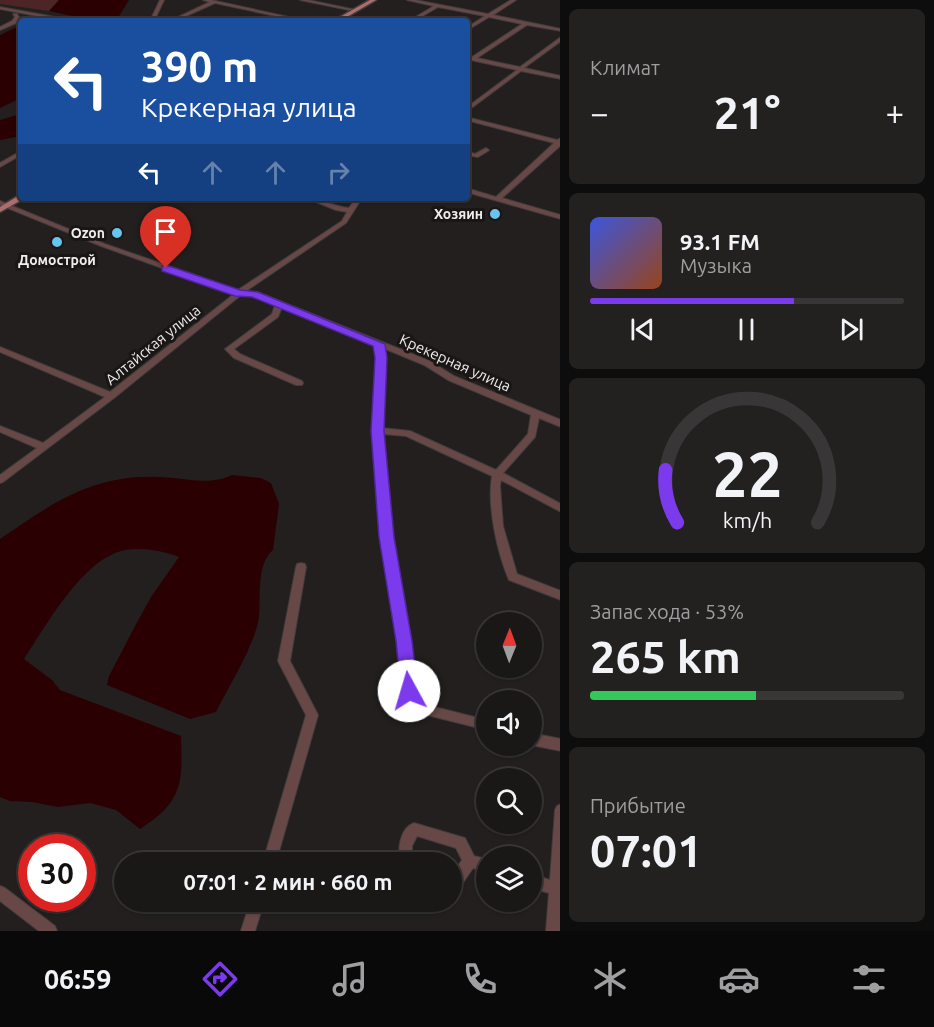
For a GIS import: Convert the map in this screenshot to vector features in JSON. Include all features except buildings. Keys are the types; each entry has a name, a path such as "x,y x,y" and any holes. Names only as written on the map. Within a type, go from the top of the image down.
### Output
{"main road":[{"path":"341,18 374,0"},
{"path":"2,206 18,199"}],"street":[{"path":"153,18 162,0"},
{"path":"205,0 292,18"},
{"path":"302,0 354,10"},
{"path":"409,0 560,30"},
{"path":"470,28 514,0"},
{"path":"182,17 216,1"},
{"path":"416,18 437,6"},
{"path":"0,8 55,18"},
{"path":"0,29 14,22 17,17 15,15"},
{"path":"182,17 187,18"},
{"path":"474,58 526,23"},
{"path":"470,108 560,39"},
{"path":"470,58 560,78"},
{"path":"470,119 560,141"},
{"path":"497,199 560,141"},
{"path":"470,154 476,156 486,150"},
{"path":"0,165 18,155"},
{"path":"470,191 560,217"},
{"path":"316,201 338,210 351,210"},
{"name":"Алтайская улица","path":"0,480 111,396 239,294 326,236 350,217 352,204 356,201"},
{"name":"Крекерная улица","path":"2,206 239,294 254,294 427,363 451,378 560,424"},
{"path":"279,305 275,315 229,349 237,356 299,383"},
{"path":"379,344 381,358 378,431 387,537 404,641 409,691 423,709 476,722"},
{"path":"0,350 111,396"},
{"path":"536,413 532,435 497,474 495,486 498,526 513,577 560,596"},
{"path":"0,429 44,447"},
{"path":"378,431 407,433 497,474 560,507"},
{"path":"271,852 312,715 284,661 301,567"},
{"path":"542,741 560,745"},
{"path":"405,852 405,845 414,829 459,843 470,861 476,863"},
{"path":"553,931 558,889 560,836"},
{"path":"462,872 470,861"},
{"path":"542,884 558,889"},
{"path":"0,892 50,931"},
{"path":"248,931 254,912"}],"shaded area":[{"path":"0,0 59,0 49,11 0,4"},
{"path":"59,0 129,0 118,18 81,18 49,11"},
{"path":"18,26 18,99 0,108 0,35"},
{"path":"18,115 18,137 0,140 0,120"},
{"path":"232,475 261,478 271,483 279,504 273,550 264,564 260,581 257,628 247,653 216,712 190,719 107,685 109,676 151,597 179,557 167,553 146,549 125,550 95,566 67,595 24,659 52,680 60,690 181,736 180,779 172,800 164,810 140,829 116,810 90,803 58,807 10,801 0,797 0,539 74,493 114,480 160,477 206,481"}],"place":[{"name":"Хозяин","path":"495,214"},
{"name":"Ozon","path":"117,233"},
{"name":"Домострой","path":"57,242"}],"route":[{"path":"166,268 239,294 254,294 379,344 381,358 378,431 387,537 404,641 409,691"}]}
